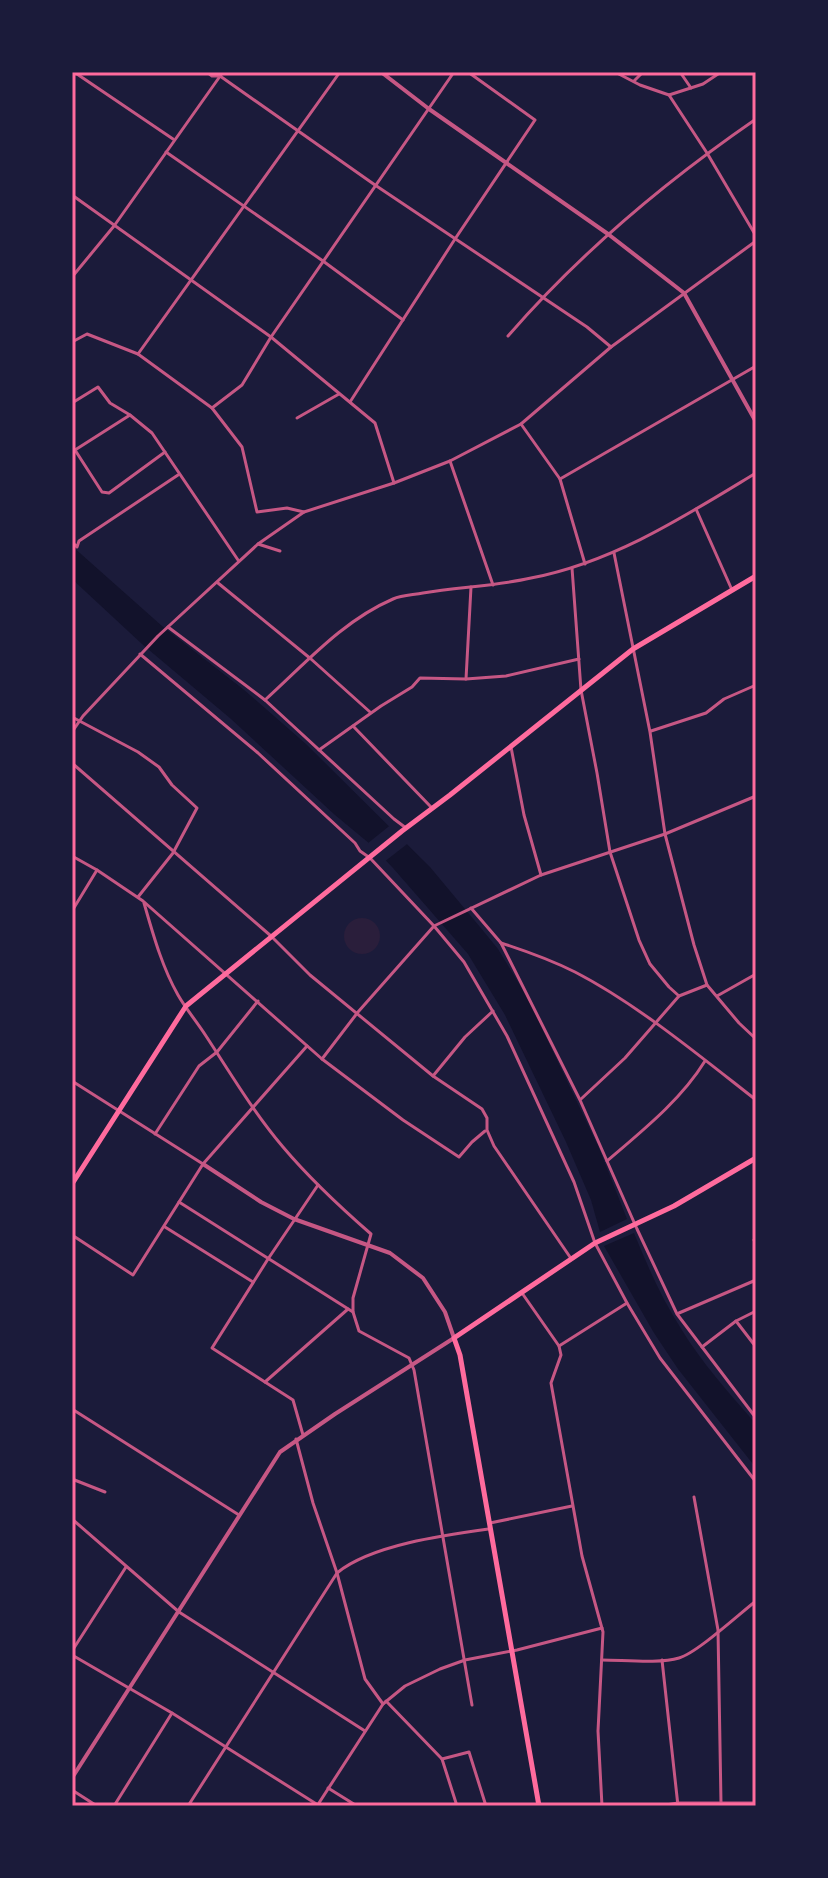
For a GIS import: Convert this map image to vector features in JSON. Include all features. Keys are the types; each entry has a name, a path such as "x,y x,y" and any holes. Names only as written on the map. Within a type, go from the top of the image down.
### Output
{"main road":[{"path":"72,1184 186,1006 633,649 756,576"},
{"path":"539,1806 460,1355 454,1338 597,1242 674,1206 756,1158"}],"street":[{"path":"74,72 175,140"},
{"path":"207,72 212,76 222,74 375,185 587,327 611,347"},
{"path":"138,354 340,72"},
{"path":"381,72 608,234 684,293 756,422"},
{"path":"212,408 242,385 271,337 454,72"},
{"path":"350,402 535,120 468,72"},
{"path":"72,732 141,653 258,544 304,512 450,461 521,424 611,347 756,238 669,95 615,72"},
{"path":"634,81 643,72"},
{"path":"680,72 691,88"},
{"path":"669,95 703,84 721,72"},
{"path":"72,277 114,226 222,74"},
{"path":"508,336 541,298 608,234 707,153 756,119"},
{"path":"166,152 403,320"},
{"path":"72,195 271,337 375,423 394,483"},
{"path":"72,342 87,334 138,354 212,408 242,447 257,512 287,508 304,512"},
{"path":"560,479 756,366"},
{"path":"72,403 98,387 110,403 152,433 239,562"},
{"path":"297,418 340,394"},
{"path":"130,415 73,451 102,492 109,493 165,452"},
{"path":"521,424 560,479 585,564"},
{"path":"450,461 493,585"},
{"path":"265,700 334,635 396,597 493,585 585,564 614,553 756,473"},
{"path":"72,542 77,547 79,541 179,474"},
{"path":"696,509 732,590"},
{"path":"258,544 280,551"},
{"path":"614,553 650,732 665,834 694,945 707,985 756,1039"},
{"path":"572,568 581,690 610,852 650,964 679,996"},
{"path":"218,583 371,713"},
{"path":"466,679 471,587"},
{"path":"168,627 265,700 404,830"},
{"path":"141,653 258,753 355,843 436,925 464,962 493,1010 540,1107 597,1242 627,1303 660,1358 756,1482"},
{"path":"319,750 412,687 420,678 506,676 579,659"},
{"path":"650,732 706,713 724,699 756,685"},
{"path":"72,717 138,752 159,767 172,785 197,808 173,853 138,897"},
{"path":"353,726 432,808"},
{"path":"511,747 524,815 541,875"},
{"path":"72,763 271,936 310,975 433,1076 482,1109 494,1146 571,1258"},
{"path":"322,1059 358,1012 436,925 541,875 665,834 756,796"},
{"path":"72,856 138,897 322,1059 403,1120 459,1157 487,1130"},
{"path":"72,911 97,870"},
{"path":"143,901 159,953 178,996 252,1108 318,1185 371,1234 350,1311 265,1382"},
{"path":"470,908 501,943 580,1100 633,1224 677,1314 756,1418"},
{"path":"501,943 575,973 614,995 756,1100"},
{"path":"717,996 756,974"},
{"path":"580,1100 625,1058 679,996 707,985"},
{"path":"155,1134 199,1066 217,1052 258,1001"},
{"path":"433,1076 465,1037 493,1010"},
{"path":"72,1235 133,1275 203,1164 307,1046"},
{"path":"607,1161 692,1082 705,1061"},
{"path":"72,1081 261,1202 294,1219 390,1253 423,1278 445,1312 454,1338 280,1452 72,1778"},
{"path":"303,1435 293,1400 212,1348 318,1185"},
{"path":"179,1202 350,1311 359,1331 409,1358 472,1705"},
{"path":"164,1226 253,1282"},
{"path":"677,1314 756,1280"},
{"path":"521,1291 559,1346 561,1355 551,1383 582,1556 602,1628 598,1731 602,1806"},
{"path":"559,1346 627,1303"},
{"path":"702,1347 736,1321 756,1311"},
{"path":"736,1321 756,1347"},
{"path":"72,1409 239,1515"},
{"path":"296,1439 365,1679 442,1759 457,1806"},
{"path":"72,1479 105,1492"},
{"path":"694,1497 718,1630 721,1803"},
{"path":"188,1806 337,1573 344,1567 372,1553 572,1506"},
{"path":"72,1519 179,1612 365,1731"},
{"path":"126,1567 72,1653 318,1806 384,1702 405,1686 465,1660 602,1628"},
{"path":"602,1660 680,1658 756,1601"},
{"path":"662,1660 678,1804"},
{"path":"114,1806 172,1713"},
{"path":"442,1759 469,1752 486,1806"},
{"path":"328,1788 357,1806"},
{"path":"72,1790 97,1806"},
{"path":"660,1806 756,1803"}],"shaded area":[{"path":"72,546 162,626 243,689 306,744 430,867 480,927 498,949 527,997 599,1148 627,1219 600,1232 591,1200 566,1142 505,1015 468,954 370,844 72,579"},
{"path":"362,918 375,923 380,936 375,949 362,954 349,949 344,936 349,923"},
{"path":"634,1233 661,1293 688,1340 756,1424 756,1468 678,1369 604,1246"}],"pier":[{"path":"393,823 411,841 384,862 367,844"}]}
